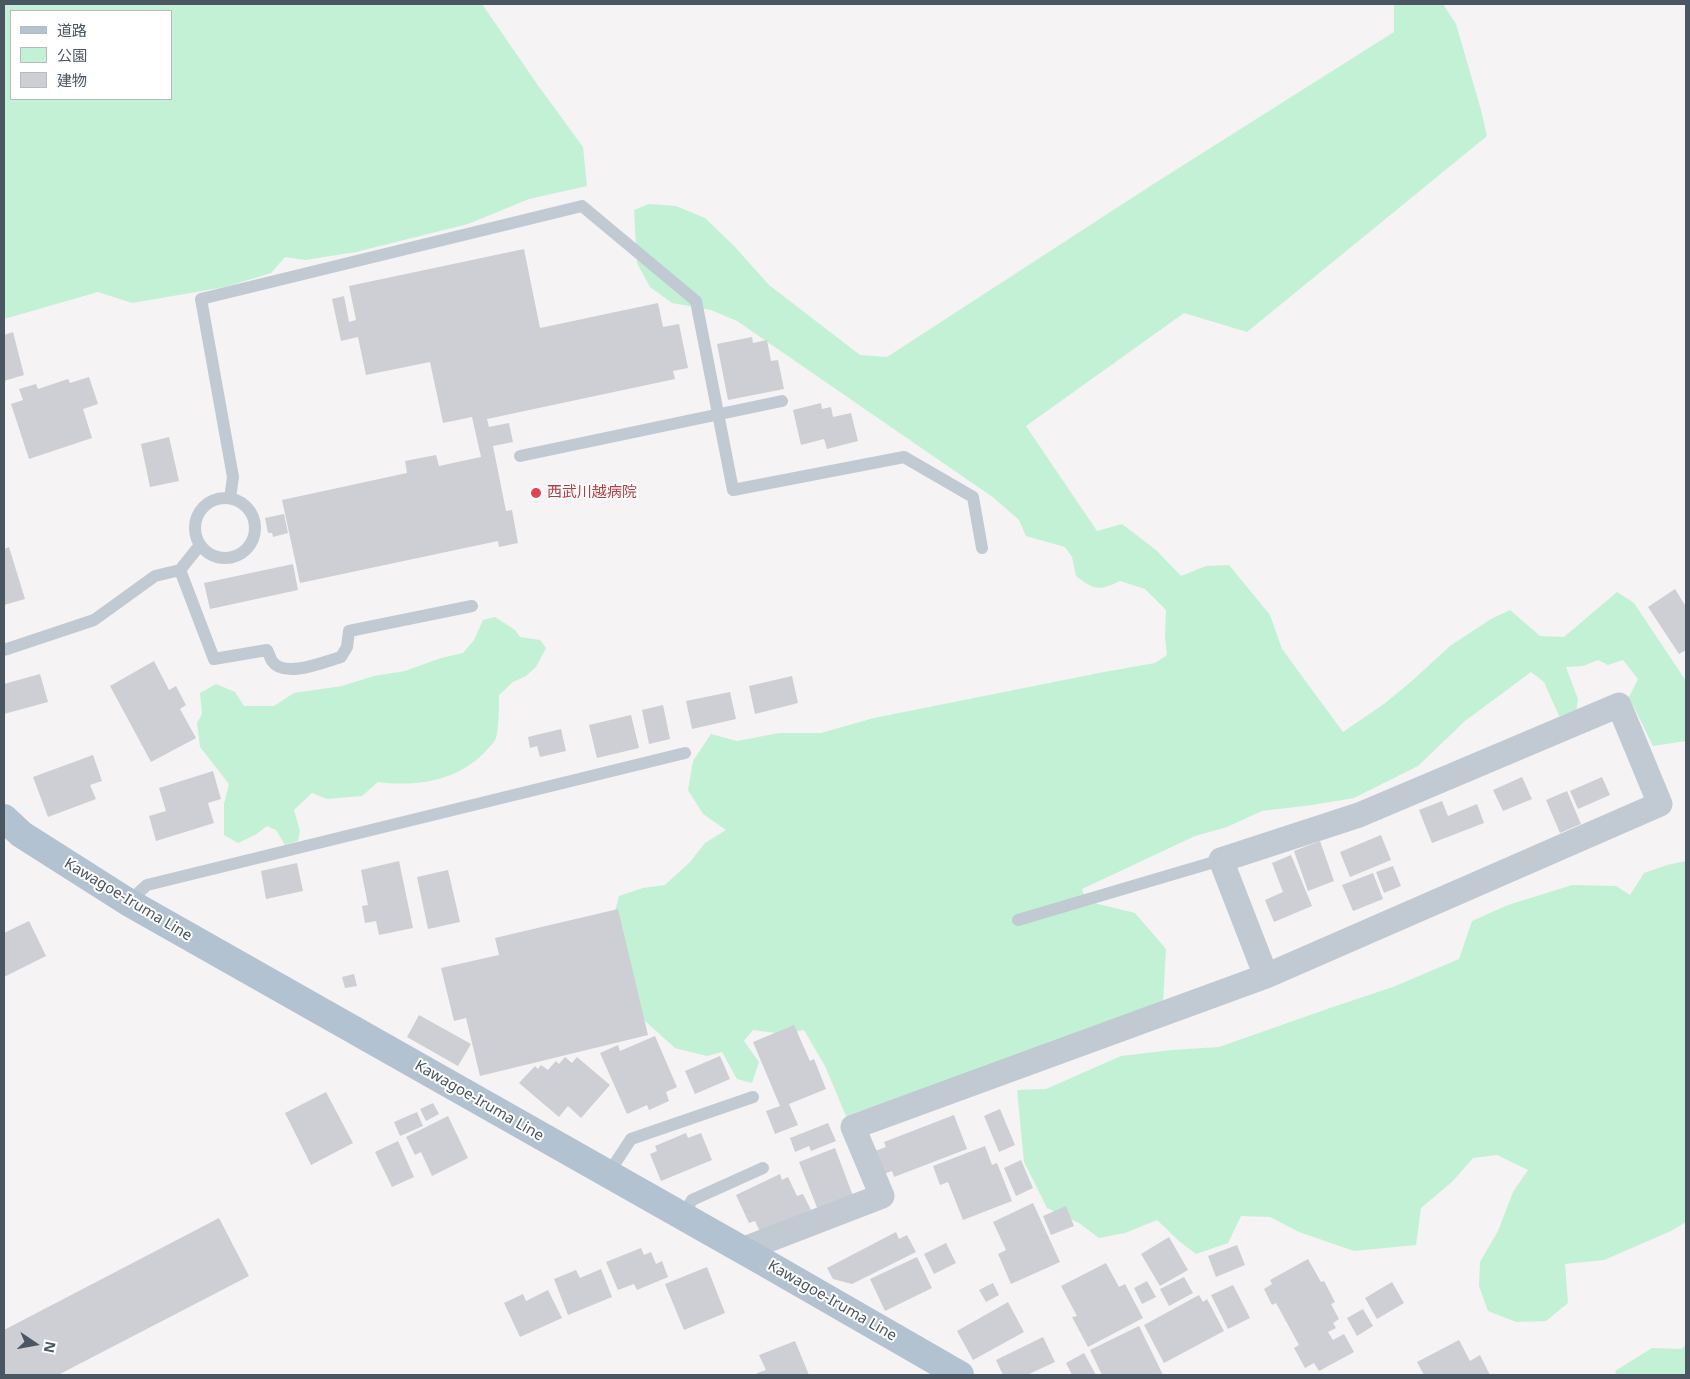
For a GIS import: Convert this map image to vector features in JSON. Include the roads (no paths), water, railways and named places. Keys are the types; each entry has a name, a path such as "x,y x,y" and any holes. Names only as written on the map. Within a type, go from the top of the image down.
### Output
{"main road":[{"name":"Kawagoe-Iruma Line","path":"4,818 21,834 128,902 960,1375"}],"street":[{"path":"742,1250 882,1196 853,1127 1266,976 1660,804 1620,704 1359,815 1221,860 1266,976"}],"lane":[{"path":"230,498 233,477 201,299 582,206 696,301 733,490 904,457 973,498 982,548"},
{"path":"520,456 782,401"},
{"path":"218,498 230,498 240,502 249,510 254,521 254,532 250,544 242,552 232,557 220,557 209,553 200,545 195,523 199,512 207,503 218,498"},
{"path":"4,650 94,620 155,576 180,570 200,545"},
{"path":"180,570 214,659 267,650 272,662 282,668 292,670 341,657 347,647 349,631 472,606"},
{"path":"128,902 147,885 685,753"},
{"path":"1018,920 1221,860"},
{"path":"608,1174 631,1139 753,1097"},
{"path":"683,1216 692,1200 763,1168"}],"place":[{"name":"西武川越病院","path":"536,493"}]}
